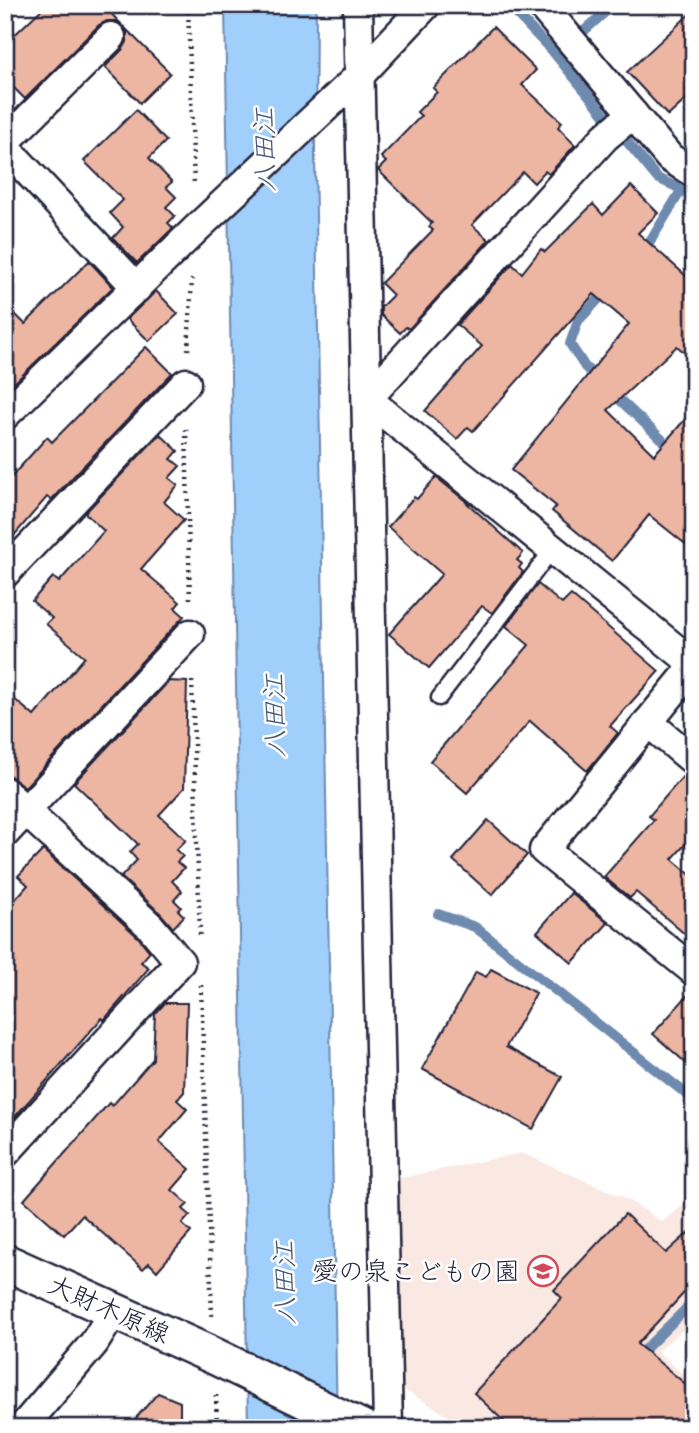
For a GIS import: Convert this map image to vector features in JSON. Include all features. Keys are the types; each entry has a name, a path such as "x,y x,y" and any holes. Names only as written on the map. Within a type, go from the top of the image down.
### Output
{"street":[{"path":"358,5 388,1428"},
{"path":"5,415 196,229 359,76 426,5"},
{"path":"541,5 621,125 694,173"},
{"path":"5,142 111,37"},
{"path":"367,399 621,125"},
{"path":"5,147 137,288"},
{"path":"5,573 186,383"},
{"path":"367,399 694,665 544,850 694,971"},
{"path":"5,833 15,801 190,634"},
{"path":"648,722 694,761"},
{"path":"5,1153 180,962 150,926 15,801"},
{"name":"大財木原線","path":"5,1262 214,1356 362,1428"},
{"path":"22,1428 94,1343 114,1311"}],"lane":[{"path":"439,698 552,550"}],"path":[{"path":"188,5 196,229 186,383 190,634 200,936"},
{"path":"201,978 214,1356"}],"shaded area":[{"name":"愛の泉こどもの園","path":"522,1153 627,1199 662,1222 694,1196 694,1321 657,1351 694,1384 694,1428 469,1428 401,1388 393,1329 391,1180"}],"water":[{"name":"八田江","path":"225,5 316,5 315,157 337,1428 248,1428"}],"building":[{"path":"46,5 103,5 122,25 116,21 107,21 99,25 25,99 5,79 5,44"},
{"path":"694,10 694,92 668,116 627,72"},
{"path":"123,26 170,73 140,103 105,67 127,42 127,33"},
{"path":"493,27 536,70 522,85 562,122 558,127 575,145 549,174 545,171 534,183 523,172 472,225 489,240 409,329 406,327 400,333 381,315 381,307 393,295 381,283 433,230 429,227 432,223 378,170 386,162 381,157 421,116 417,112 437,92 433,88"},
{"path":"136,110 166,141 149,158 172,182 166,187 176,197 166,207 175,216 168,223 173,228 137,263 113,238 123,227 110,213 123,200 84,161"},
{"path":"631,186 658,213 638,233 694,283 694,361 677,346 608,410 654,455 694,409 694,551 649,515 612,561 552,511 556,506 511,470 629,324 594,294 473,431 468,427 457,439 425,411 482,346 457,325 512,264 522,273 541,249 545,252 593,204 603,215"},
{"path":"89,261 113,287 5,392 5,304 25,324"},
{"path":"156,291 178,314 149,341 127,319"},
{"path":"146,347 172,373 51,500 47,497 5,546 5,484 47,437 52,442"},
{"path":"160,434 178,451 171,459 180,466 169,478 178,485 164,502 184,520 141,569 180,602 175,608 184,616 25,787 5,772 5,691 34,716 85,657 46,624 52,618 32,601 53,577 59,582 104,531 85,513"},
{"path":"436,477 523,553 517,560 522,564 519,568 523,572 492,613 482,606 429,668 389,634 442,574 388,527"},
{"path":"538,584 562,604 571,595 659,671 610,726 618,733 587,771 530,721 467,793 430,761 529,645 506,626"},
{"path":"169,681 187,682 184,788 159,815 186,840 176,850 183,856 177,862 184,868 172,881 182,891 174,900 181,907 178,910 184,916 173,928 121,877 137,860 130,852 138,844 74,783"},
{"path":"685,774 694,777 694,835 672,859 694,878 694,942 636,892 630,898 604,877 654,820 649,816"},
{"path":"488,820 527,855 492,895 453,860"},
{"path":"43,850 138,937 150,952 141,962 149,968 5,1128 5,911 28,885 18,876"},
{"path":"571,893 608,923 572,963 537,932"},
{"path":"491,969 536,993 506,1047 562,1077 533,1129 422,1069 476,972 486,977"},
{"path":"694,988 694,1070 653,1034"},
{"path":"165,1003 187,1003 184,1092 177,1100 187,1109 159,1142 190,1169 172,1190 188,1204 183,1209 190,1215 182,1224 191,1232 157,1271 149,1263 143,1269 82,1215 64,1235 24,1200 109,1103 112,1106 153,1059 155,1014"},
{"path":"625,1214 666,1253 694,1228 694,1282 637,1344 694,1391 694,1428 511,1428 474,1393 562,1298 554,1290"},
{"path":"158,1393 180,1402 180,1428 127,1428"}],"waterway":[{"path":"508,5 554,53 657,178 694,195"},
{"path":"584,31 613,5"},
{"path":"640,253 648,245 682,189"},
{"path":"608,289 578,321 570,344 585,367 674,451"},
{"path":"438,914 475,927 694,1100"},
{"path":"636,1358 694,1301"}],"place":[{"name":"愛の泉こどもの園","path":"543,1271"}]}
